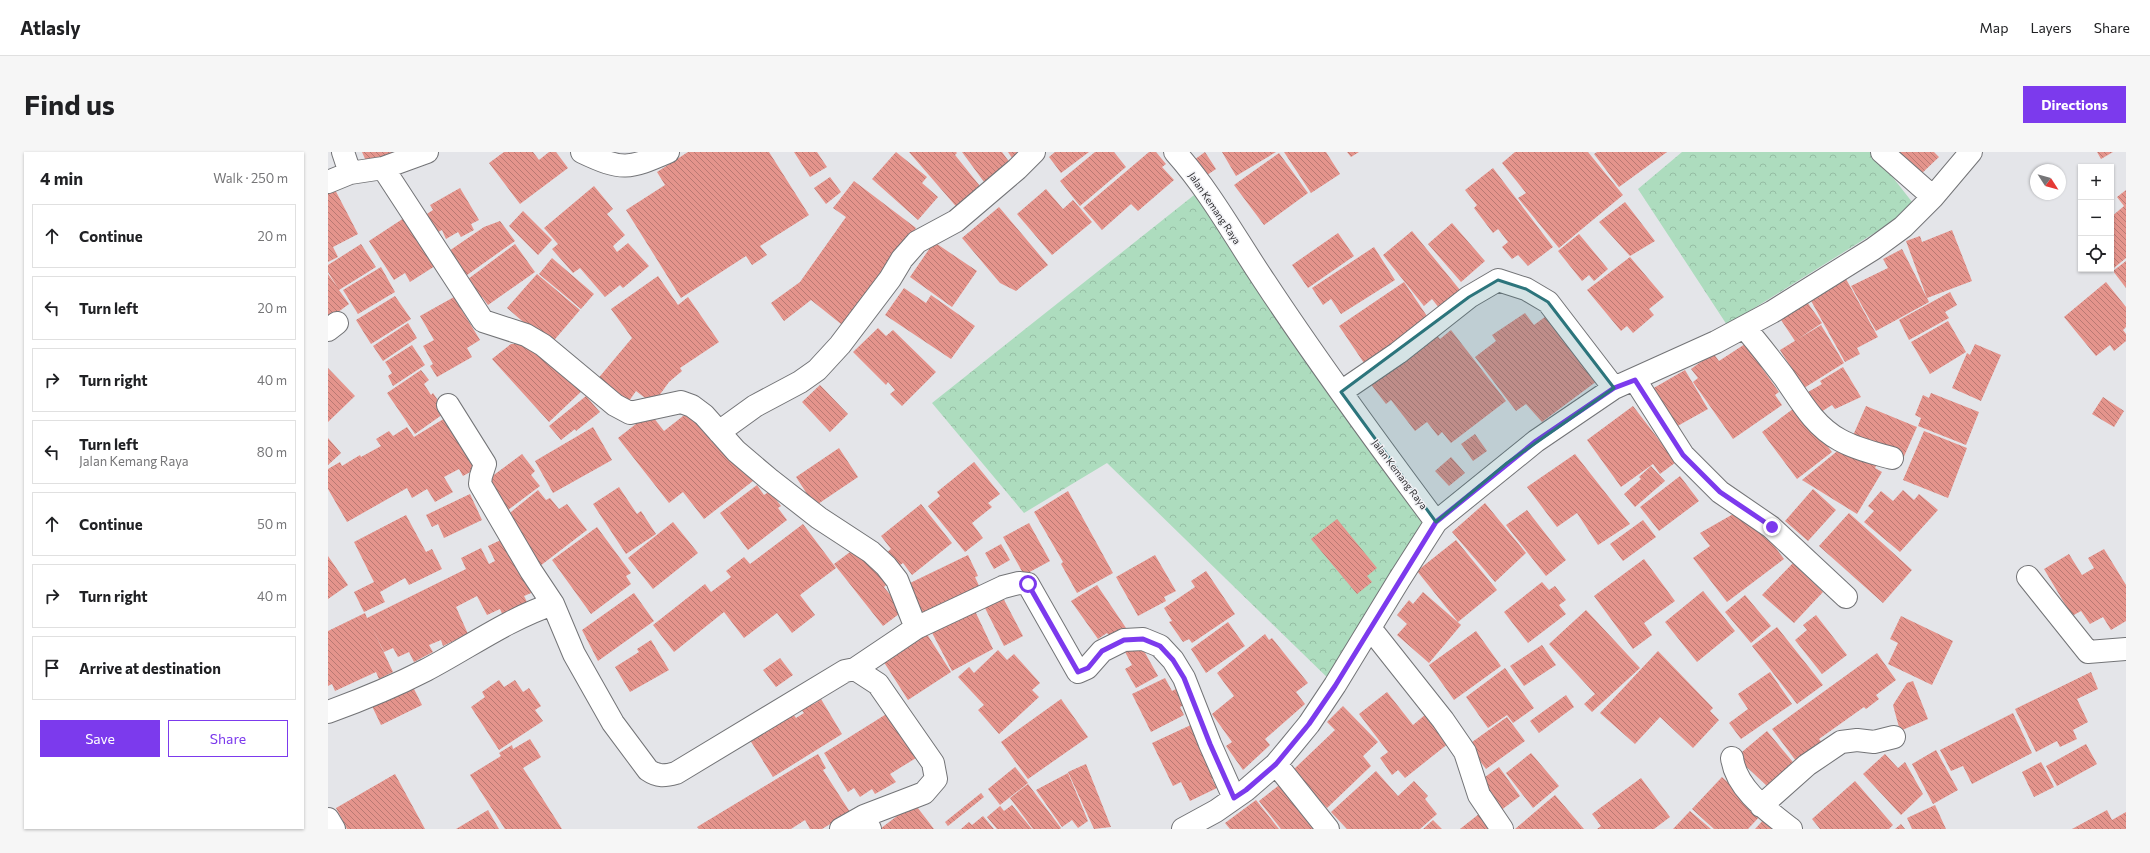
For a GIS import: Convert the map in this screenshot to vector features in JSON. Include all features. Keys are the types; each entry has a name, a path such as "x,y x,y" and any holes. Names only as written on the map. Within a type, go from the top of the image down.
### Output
{"street":[{"path":"343,152 350,173"},
{"path":"328,182 350,173 383,168 427,152"},
{"path":"582,152 614,165 633,166 668,152"},
{"path":"719,432 755,406 800,382 817,370 840,345 890,278 902,259 917,242 956,221 1017,169 1034,152"},
{"name":"Jalan Kemang Raya","path":"1176,152 1203,188 1265,282 1341,392 1436,522"},
{"path":"1882,152 1932,197"},
{"path":"1183,829 1216,811 1246,790 1276,764 1309,724 1436,522 1530,445 1614,388 1635,380 1772,312 1873,249 1903,226 1932,197 1971,152"},
{"path":"383,168 483,321 526,335 543,345 615,405 630,413 681,402 692,406 704,416 736,451 795,500 870,552 886,566 897,580 916,628"},
{"path":"1341,392 1398,352 1469,297 1498,280 1526,289 1548,302 1614,388"},
{"path":"1744,327 1764,351 1805,409 1819,424 1839,440 1865,451 1892,458"},
{"path":"1635,380 1683,455 1720,492 1772,527 1846,597"},
{"path":"448,405 486,464 481,476 480,484 531,571 553,604 574,654 612,723 638,758 648,770 656,776 666,776 688,767 845,671 855,669 916,628 1003,587 1019,583 1028,584 1078,672 1088,668 1102,651 1124,640 1143,639 1160,646 1173,660 1184,678 1210,744 1234,798"},
{"path":"2028,577 2088,652 2126,649"},
{"path":"328,712 379,692 427,669 481,638 537,609 553,604"},
{"path":"1370,628 1443,720 1465,752 1479,795 1502,829"},
{"path":"842,829 867,823 924,793 936,778 933,763 878,684 855,669"},
{"path":"1761,806 1807,765 1841,742 1857,740 1874,742 1894,737"},
{"path":"1732,758 1733,767 1741,782 1761,806 1791,829"},
{"path":"1276,764 1328,829"},
{"path":"328,819 334,829"}],"highlighted area":[{"path":"1498,280 1526,289 1548,302 1614,388 1507,463 1436,522 1341,392 1469,297"}],"green space":[{"path":"1682,152 1873,152 1916,207 1727,325 1638,189"},
{"path":"1203,188 1436,522 1335,685 1107,463 1024,513 932,403"}],"building":[{"path":"362,152 399,152 386,158 366,161"},
{"path":"504,152 533,152 539,160 549,152 556,152 568,168 520,204 489,163"},
{"path":"688,152 769,152 809,215 760,246 767,255 752,265 746,256 681,298 626,210 665,185 657,172"},
{"path":"794,152 817,152 827,167 810,177"},
{"path":"896,152 927,177 922,183 938,197 918,220 872,179"},
{"path":"909,152 956,152 957,153 955,155 984,191 960,211"},
{"path":"962,152 1002,152 1013,167 987,186"},
{"path":"1008,152 1021,152 1012,158"},
{"path":"1055,152 1089,152 1061,173 1049,157"},
{"path":"1095,152 1114,152 1126,167 1080,206 1060,181"},
{"path":"1149,152 1156,152 1166,164 1162,167 1174,180 1138,211 1131,204 1102,230 1083,208"},
{"path":"1205,152 1216,169 1204,177 1194,160"},
{"path":"1222,152 1276,152 1236,176"},
{"path":"1284,152 1326,152 1340,174 1311,193"},
{"path":"1347,152 1359,152 1351,157"},
{"path":"1515,152 1588,152 1623,195 1559,248 1518,198 1526,193 1502,163"},
{"path":"1597,152 1667,152 1619,187 1594,154"},
{"path":"1899,152 1934,152 1939,157 1920,175"},
{"path":"2097,152 2113,152 2101,159"},
{"path":"1279,153 1308,193 1264,225 1234,185"},
{"path":"1493,168 1553,247 1528,266 1518,255 1512,259 1502,247 1508,242 1498,229 1493,233 1474,208 1477,205 1465,190"},
{"path":"830,177 841,192 826,204 814,188"},
{"path":"854,181 916,228 846,328 811,300 784,321 771,303 800,282 846,217 833,208"},
{"path":"331,182 358,234 333,247 338,257 328,262 328,184"},
{"path":"594,186 613,209 607,214 625,235 613,246 617,252 628,243 649,266 623,288 620,285 605,297 580,268 573,273 552,249 558,244 544,228"},
{"path":"460,188 479,220 471,224 474,230 461,237 458,232 446,239 442,230 429,237 419,219 433,210 430,205"},
{"path":"1046,189 1063,209 1073,200 1092,222 1052,255 1017,214"},
{"path":"2126,190 2126,258 2114,268 2114,214 2124,206 2117,197"},
{"path":"1625,202 1655,241 1630,256 1599,222"},
{"path":"999,207 1048,265 1016,291 1000,283 962,238"},
{"path":"523,211 552,240 538,255 509,226"},
{"path":"404,218 435,266 410,282 405,273 394,280 369,241"},
{"path":"500,221 515,241 460,280 449,251 484,227"},
{"path":"1452,223 1485,261 1461,282 1428,244"},
{"path":"1952,230 1972,281 1927,298 1906,241 1920,236 1922,242"},
{"path":"1412,231 1460,290 1439,308 1432,299 1424,306 1383,255"},
{"path":"1338,233 1354,256 1308,288 1292,265"},
{"path":"1579,234 1608,269 1594,281 1589,275 1582,281 1558,251"},
{"path":"934,242 977,271 952,307 910,277"},
{"path":"361,244 376,267 339,290 349,304 330,318 328,315 328,274 338,288 328,272 328,265"},
{"path":"515,244 535,272 488,305 482,297 478,300 464,282"},
{"path":"1374,247 1395,280 1341,314 1331,299 1323,305 1312,288"},
{"path":"1902,249 1929,302 1876,331 1851,286 1888,268 1883,259"},
{"path":"1630,257 1664,297 1649,309 1654,315 1633,333 1627,326 1621,331 1587,290"},
{"path":"552,258 594,294 581,309 539,274"},
{"path":"2126,261 2126,288 2114,272"},
{"path":"381,267 395,292 358,314 343,290"},
{"path":"537,274 580,310 550,345 507,308"},
{"path":"658,276 678,305 688,297 719,342 680,368 682,371 669,382 653,404 636,391 627,404 596,381 632,338 611,309"},
{"path":"1846,279 1878,337 1857,348 1860,354 1845,362 1810,299"},
{"path":"1404,282 1429,319 1364,363 1339,326"},
{"path":"2106,282 2126,307 2126,327 2123,330 2126,334 2126,341 2114,351 2110,345 2096,356 2064,317"},
{"path":"904,288 926,303 931,295 975,326 951,359 885,315"},
{"path":"1950,292 1957,305 1945,312 1949,318 1909,340 1899,320"},
{"path":"395,296 411,319 371,344 356,320"},
{"path":"454,297 480,340 467,348 472,357 437,377 430,366 433,364 423,346 434,340 420,316"},
{"path":"1807,302 1822,323 1795,341 1781,320"},
{"path":"1553,311 1597,381 1542,422 1526,404 1516,411 1475,357 1496,341 1492,335 1525,313 1534,325"},
{"path":"1948,321 1966,352 1930,374 1911,342"},
{"path":"408,323 417,338 383,361 373,346"},
{"path":"1821,325 1844,363 1804,388 1780,350"},
{"path":"878,328 886,336 893,330 936,372 902,406 890,394 895,390 888,382 886,385 853,352"},
{"path":"1451,330 1506,401 1451,443 1442,432 1438,436 1427,422 1415,431 1391,400 1386,404 1369,382 1434,332 1440,339"},
{"path":"511,344 530,344 553,368 556,366 585,388 549,422 492,359"},
{"path":"1745,344 1779,392 1775,395 1782,405 1733,439 1693,382 1698,378 1691,369 1713,353 1719,361"},
{"path":"1975,344 2001,355 1981,401 1952,388 1967,353 1970,355"},
{"path":"412,345 425,365 393,386 388,376 392,373 385,362"},
{"path":"1843,367 1861,397 1835,409 1832,405 1821,412 1808,392 1822,384 1820,381"},
{"path":"328,368 355,396 328,422"},
{"path":"421,370 429,380 424,384 431,395 433,393 446,412 415,434 387,393"},
{"path":"1685,370 1708,409 1674,428 1652,389"},
{"path":"820,385 848,414 830,432 802,402"},
{"path":"1931,393 1979,412 1966,445 1918,426 1921,418 1915,415 1923,395 1929,398"},
{"path":"586,396 600,412 576,431 575,429 561,440 549,426"},
{"path":"2103,397 2124,411 2114,427 2092,414"},
{"path":"1633,406 1676,462 1660,474 1653,464 1621,487 1587,440"},
{"path":"1797,406 1832,452 1797,479 1762,432"},
{"path":"1866,406 1917,427 1902,461 1851,440"},
{"path":"692,409 731,453 753,481 704,519 683,492 669,503 618,438 650,413 664,431"},
{"path":"450,415 481,466 463,476 459,469 444,477 453,492 435,502 427,489 412,498 407,488 347,522 328,489 328,469 340,462 342,466 360,455 361,457 381,446 376,439 389,431 393,436 407,427 414,437"},
{"path":"593,427 612,460 553,493 535,461"},
{"path":"1924,431 1967,448 1948,498 1903,480"},
{"path":"1475,434 1487,451 1473,461 1461,444"},
{"path":"328,438 341,453 328,465"},
{"path":"839,448 858,477 815,506 796,477"},
{"path":"1841,448 1877,464 1875,468 1882,472 1857,514 1802,480"},
{"path":"522,454 535,471 531,475 540,486 504,513 483,483"},
{"path":"1575,454 1630,524 1598,545 1577,513 1557,527 1527,487"},
{"path":"1451,457 1465,473 1449,486 1435,471"},
{"path":"974,462 1000,494 988,503 992,507 972,523 983,538 965,552 928,506 940,496 937,492"},
{"path":"1651,466 1665,481 1635,507 1624,494 1641,479 1639,477"},
{"path":"1680,476 1699,501 1659,531 1640,507"},
{"path":"757,485 764,495 770,491 781,506 778,508 787,520 748,550 720,513"},
{"path":"619,487 637,514 641,511 656,534 626,554 593,504"},
{"path":"1813,489 1836,510 1808,541 1785,521"},
{"path":"538,490 546,500 550,498 559,509 567,504 587,530 540,566 506,516"},
{"path":"1903,490 1914,500 1919,494 1938,510 1900,552 1864,522 1874,511 1868,506 1881,491 1893,501"},
{"path":"1068,491 1113,573 1077,593 1061,564 1063,562 1034,512"},
{"path":"470,494 482,520 444,538 438,524 432,527 426,515"},
{"path":"1485,503 1526,553 1495,582 1452,532"},
{"path":"921,504 952,543 912,575 903,563 897,567 886,553 891,549 881,536"},
{"path":"1527,510 1566,560 1546,576 1506,525"},
{"path":"1735,513 1755,520 1784,559 1727,602 1693,558 1710,546 1700,533"},
{"path":"1849,513 1912,570 1883,603 1819,546"},
{"path":"406,515 426,552 432,549 442,569 409,585 405,578 380,592 385,602 364,612 354,592 374,582 354,542"},
{"path":"1337,519 1377,568 1367,576 1372,582 1357,594 1311,539"},
{"path":"1643,520 1656,537 1623,561 1610,544"},
{"path":"673,522 698,553 653,589 628,558"},
{"path":"1029,523 1050,561 1024,575 1003,537"},
{"path":"803,524 836,568 800,595 815,615 792,633 777,613 744,638 724,612 674,652 653,625 705,584 711,592 731,577 726,571 744,557 750,564"},
{"path":"597,527 631,573 626,576 631,584 591,614 552,560"},
{"path":"505,538 536,591 524,596 528,604 503,616 500,609 487,615 477,596 456,607 468,634 443,646 441,640 429,645 433,652 414,662 409,652 398,657 393,648 384,652 371,625 393,672 379,679 376,672 335,691 332,684 328,686 328,631 365,613 367,618 466,569 461,558 481,548 489,564 495,561 488,546"},
{"path":"1456,540 1497,590 1458,622 1417,571"},
{"path":"1001,544 1010,560 994,569 985,553"},
{"path":"2104,549 2126,585 2126,621 2111,630 2103,617 2090,624 2081,611 2072,616 2044,569 2069,554 2082,575 2094,568 2088,558"},
{"path":"850,552 871,564 887,584 884,587 903,611 883,626 834,564"},
{"path":"968,555 978,576 975,577 980,588 924,615 908,584"},
{"path":"1155,555 1176,591 1164,597 1166,601 1138,616 1116,577"},
{"path":"328,556 348,585 328,599"},
{"path":"1644,559 1675,601 1644,623 1652,635 1633,649 1594,596"},
{"path":"1793,563 1823,592 1794,623 1762,595"},
{"path":"1206,571 1235,614 1192,643 1189,639 1183,642 1169,622 1172,621 1164,608 1195,587 1191,581"},
{"path":"1542,582 1549,590 1555,586 1566,600 1559,605 1566,614 1528,643 1504,612"},
{"path":"1097,585 1126,628 1111,638 1107,633 1098,639 1071,601"},
{"path":"1703,591 1735,631 1697,662 1665,622"},
{"path":"1423,592 1461,625 1429,663 1397,635 1407,624 1397,615 1409,600 1413,604"},
{"path":"634,593 654,621 598,661 582,630"},
{"path":"1001,594 1023,636 1004,646 983,604"},
{"path":"1745,595 1771,626 1751,643 1725,612"},
{"path":"1586,610 1640,668 1592,712 1584,704 1595,694 1549,644"},
{"path":"975,611 993,649 952,671 929,627"},
{"path":"1816,615 1847,655 1822,674 1795,640 1807,630 1803,625"},
{"path":"1901,616 1953,641 1932,685 1888,664 1898,643 1890,639"},
{"path":"1228,622 1245,646 1206,673 1191,649"},
{"path":"1777,627 1823,685 1797,704 1752,646"},
{"path":"925,631 951,672 908,700 880,656"},
{"path":"1476,631 1501,666 1454,700 1429,665"},
{"path":"1265,634 1269,640 1272,638 1308,683 1296,692 1305,704 1265,739 1270,745 1243,770 1226,746 1232,742 1212,714 1234,696 1217,673"},
{"path":"651,640 669,670 630,692 615,667 639,652 637,649"},
{"path":"1139,642 1158,676 1136,688 1125,669 1132,665 1124,650"},
{"path":"1542,645 1556,665 1524,686 1510,666"},
{"path":"998,650 1007,660 1014,654 1040,683 1032,690 1039,697 999,734 978,710 984,705 958,677 969,667 974,673"},
{"path":"1658,651 1713,708 1710,711 1719,720 1693,748 1660,717 1635,744 1600,713"},
{"path":"1877,653 1896,680 1876,695 1879,699 1866,709 1864,707 1819,739 1825,746 1799,765 1772,729"},
{"path":"780,658 793,675 776,687 763,670"},
{"path":"1505,668 1534,708 1513,723 1507,715 1488,728 1466,697"},
{"path":"1770,672 1792,704 1741,739 1729,723 1748,709 1738,694"},
{"path":"2091,672 2098,689 2077,699 2088,722 2073,730 2077,739 2060,747 2057,741 2036,752 2015,709"},
{"path":"1165,678 1172,691 1180,687 1188,703 1180,707 1184,715 1151,732 1132,694"},
{"path":"499,680 504,687 515,680 523,692 529,688 541,706 535,710 543,721 499,750 471,707 485,697 482,692"},
{"path":"1913,681 1928,719 1900,731 1893,705 1907,683"},
{"path":"412,685 422,705 381,725 371,704"},
{"path":"1387,692 1413,725 1426,714 1449,743 1405,778 1398,770 1392,775 1380,758 1388,752 1359,714"},
{"path":"1566,695 1574,707 1539,733 1530,721"},
{"path":"821,699 842,734 773,777 748,737 791,711 796,718 804,713 800,708 812,700 814,704"},
{"path":"1061,699 1088,737 1028,779 1001,742"},
{"path":"1343,706 1378,742 1363,756 1371,766 1327,808 1292,771 1335,730 1327,722"},
{"path":"888,713 916,758 890,774 896,782 875,794 872,789 860,797 854,788 848,792 824,753"},
{"path":"2013,713 2032,753 1972,784 1963,766 1951,771 1940,750"},
{"path":"1507,717 1525,741 1486,769 1468,745"},
{"path":"1193,724 1218,776 1212,779 1217,788 1190,801 1181,782 1173,786 1152,743"},
{"path":"1767,731 1797,767 1767,786 1736,757"},
{"path":"530,739 541,757 523,768 562,829 505,829 470,775 501,756 499,753 512,745 513,749"},
{"path":"2086,744 2097,764 2057,786 2046,766"},
{"path":"1936,750 1958,790 1933,804 1912,764"},
{"path":"1531,753 1559,786 1533,808 1506,773"},
{"path":"818,754 826,768 823,770 850,812 822,829 810,829 805,820 791,829 699,829 697,827"},
{"path":"1885,754 1898,768 1905,762 1923,794 1901,815 1863,774"},
{"path":"2041,762 2054,787 2034,797 2022,772"},
{"path":"1086,764 1111,827 1094,829 1068,772"},
{"path":"1015,767 1028,783 1000,805 988,789"},
{"path":"1499,767 1520,796 1500,811 1478,782"},
{"path":"1376,771 1398,796 1414,781 1428,796 1425,799 1437,814 1420,829 1347,829 1331,812"},
{"path":"1068,773 1088,821 1078,828 1072,820 1062,827 1036,790"},
{"path":"395,774 425,829 347,829 336,808"},
{"path":"1722,777 1762,814 1748,829 1714,829 1692,809"},
{"path":"1641,778 1670,817 1654,829 1597,829 1601,826 1592,814"},
{"path":"1287,779 1326,829 1281,829 1259,801"},
{"path":"1855,781 1893,825 1889,829 1820,829 1812,819"},
{"path":"1028,784 1061,828 1060,829 1033,829 1010,798"},
{"path":"981,793 984,797 948,826 945,822"},
{"path":"1555,795 1584,829 1515,829"},
{"path":"1256,800 1279,829 1230,829 1225,823"},
{"path":"914,803 934,829 880,829"},
{"path":"1012,805 1032,829 997,829 987,817 1000,806 1004,811"},
{"path":"1935,805 1946,829 1912,829 1907,818"},
{"path":"488,810 499,829 456,829"},
{"path":"1484,810 1499,829 1460,829"},
{"path":"2107,810 2112,820 2126,812 2126,829 2072,829"},
{"path":"1690,811 1711,829 1673,829"},
{"path":"983,816 994,829 961,829 969,822 972,825"},
{"path":"1764,819 1778,829 1755,829"},
{"path":"1433,820 1442,829 1423,829"},
{"path":"1901,824 1905,829 1895,829"}],"route":[{"path":"1028,584 1078,672 1088,668 1102,651 1124,640 1143,639 1160,646 1173,660 1184,678 1210,744 1234,798 1246,790 1276,764 1309,724 1335,686 1436,522 1536,441 1614,388 1635,380 1683,455 1720,492 1772,527"}]}
